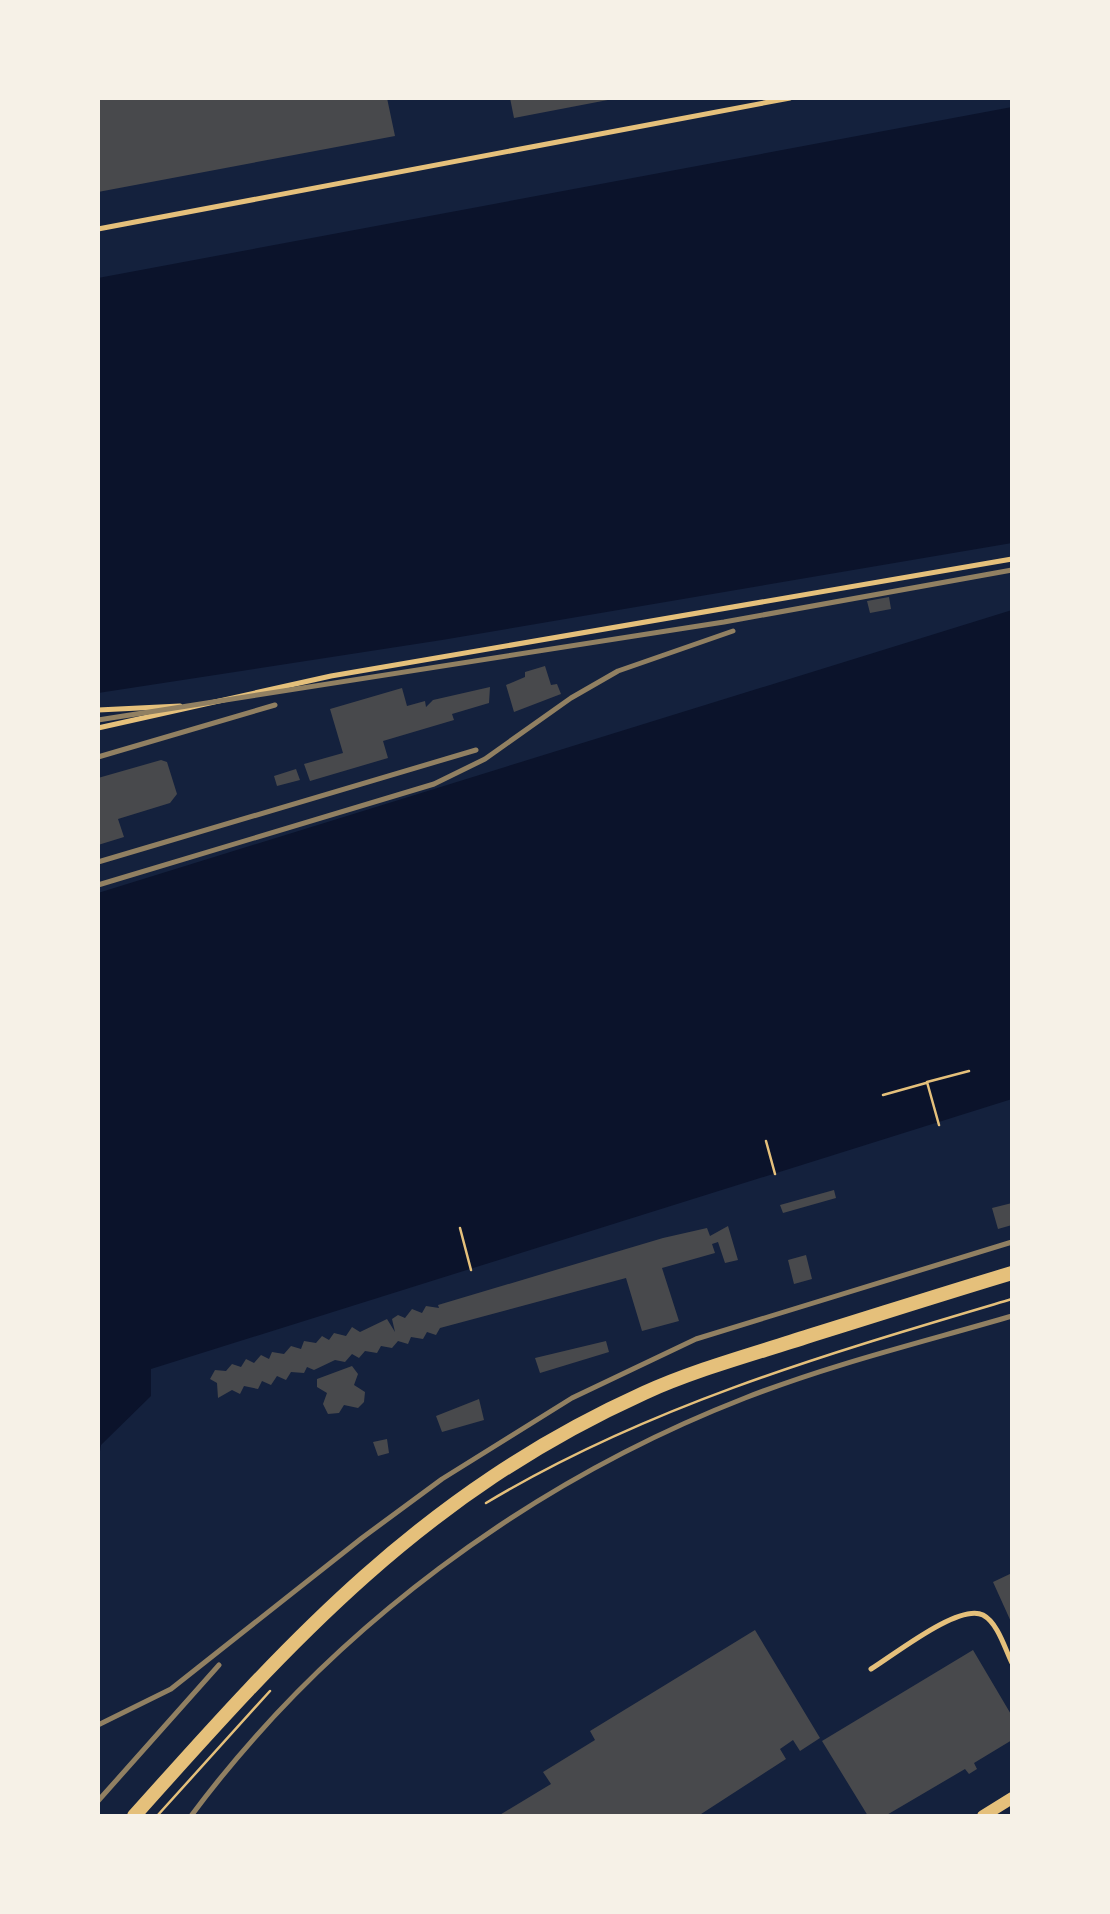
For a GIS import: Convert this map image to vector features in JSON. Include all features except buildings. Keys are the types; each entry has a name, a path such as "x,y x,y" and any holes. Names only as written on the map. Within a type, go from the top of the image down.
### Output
{"main road":[{"path":"134,1816 311,1622 404,1540 505,1468 598,1415 696,1372 1012,1273"}],"street":[{"path":"982,1816 1012,1798"}],"lane":[{"path":"98,228 790,98"},
{"path":"98,728 331,676 1012,559"},
{"path":"98,710 198,705"},
{"path":"871,1669 962,1612 982,1614 992,1623 1012,1663"}],"path":[{"path":"883,1095 969,1071"},
{"path":"927,1082 939,1125"},
{"path":"766,1141 775,1174"},
{"path":"460,1228 471,1270"},
{"path":"473,1510 615,1432 752,1378 1012,1299"},
{"path":"157,1816 276,1686"}],"water":[{"path":"1012,107 1012,543 442,640 98,693 98,278"},
{"path":"1012,610 1012,1099 151,1369 151,1396 101,1445 98,1464 98,893"}],"railway":[{"path":"98,720 724,622 1012,570"},
{"path":"98,885 434,784 485,759 571,698 618,671 733,631"},
{"path":"98,757 275,705"},
{"path":"98,862 476,750"},
{"path":"98,1725 171,1689 442,1479 572,1398 696,1339 1012,1242"},
{"path":"191,1816 246,1748 370,1624 439,1568 511,1518 587,1472 665,1432 745,1398 844,1364 1012,1316"},
{"path":"98,1801 219,1665"}]}
